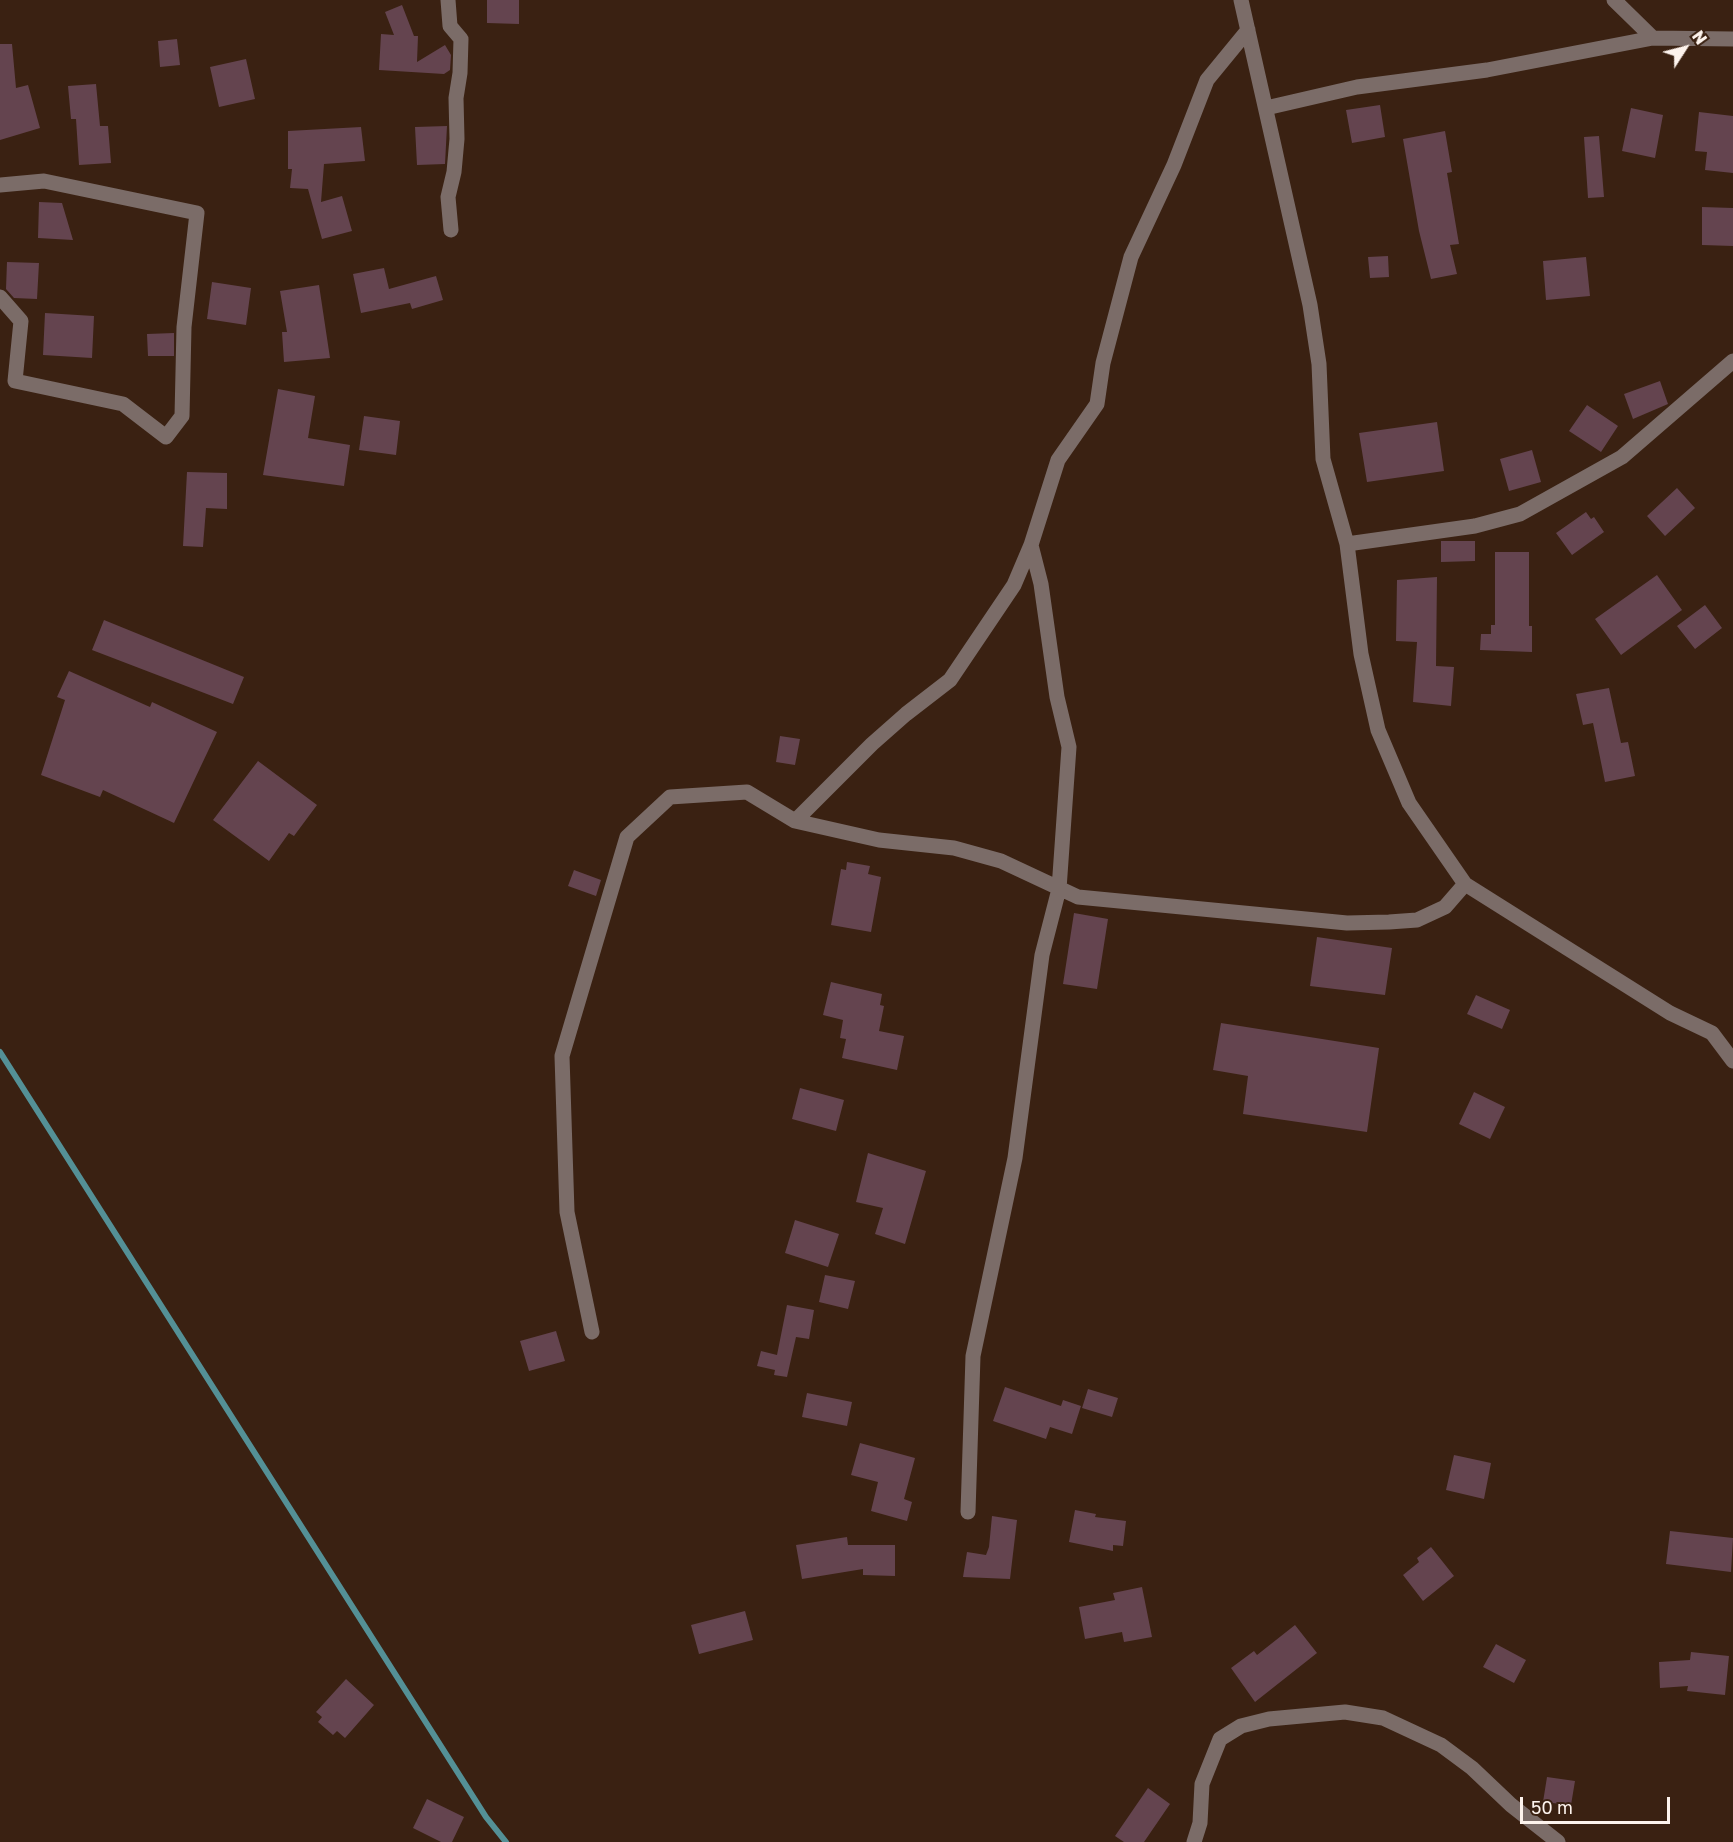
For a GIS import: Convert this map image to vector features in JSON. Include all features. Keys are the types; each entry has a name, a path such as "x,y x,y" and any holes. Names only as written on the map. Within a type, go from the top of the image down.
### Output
{"street":[{"path":"448,0 450,26 461,39 460,74 456,98 457,139 454,172 448,197 451,230"},
{"path":"1241,0 1310,304 1319,364 1323,459 1347,544 1361,654 1378,730 1409,803 1465,885 1670,1013 1712,1033 1733,1061"},
{"path":"1614,0 1653,38"},
{"path":"795,820 872,744 950,681 1014,585 1031,544 1058,460 1097,404 1103,363 1131,257 1174,165 1207,80 1248,30"},
{"path":"1266,108 1357,87 1487,70 1653,38 1733,39"},
{"path":"0,185 44,181 197,213 184,327 182,416 166,437 123,404 15,381 21,321 0,297"},
{"path":"1347,544 1475,526 1520,514 1622,458 1733,361"},
{"path":"968,1512 973,1356 1015,1158 1042,955 1059,889 1069,747 1057,697 1041,584 1031,544"},
{"path":"592,1332 567,1212 562,1056 627,837 670,797 747,792 795,820 879,840 954,848 1001,861 1078,897 1347,923 1417,920 1445,908 1465,885"},
{"path":"1194,1842 1200,1822 1202,1784 1220,1739 1241,1726 1269,1719 1345,1712 1383,1718 1441,1745 1472,1768 1511,1805 1558,1842"}],"building":[{"path":"487,0 519,0 519,24 487,23"},
{"path":"402,5 414,36 418,36 417,62 445,45 451,55 450,70 444,74 379,70 381,34 394,35 385,12"},
{"path":"177,39 180,65 160,67 158,41"},
{"path":"0,44 12,44 16,88 28,85 40,128 0,140"},
{"path":"246,59 255,99 219,107 210,67"},
{"path":"96,84 100,126 108,126 111,163 79,165 76,119 71,119 68,86"},
{"path":"1380,105 1385,137 1352,143 1346,110"},
{"path":"1631,108 1663,115 1655,158 1622,151"},
{"path":"1699,112 1733,116 1733,173 1705,170 1707,152 1695,151"},
{"path":"447,126 445,164 417,165 415,127"},
{"path":"361,127 365,161 324,164 321,202 342,196 352,231 322,239 308,189 290,188 292,169 288,169 288,131"},
{"path":"1445,131 1452,172 1447,173 1459,244 1450,245 1457,274 1431,279 1419,231 1403,139"},
{"path":"1599,136 1604,197 1588,198 1584,137"},
{"path":"39,202 62,203 73,240 38,238"},
{"path":"1702,207 1733,208 1733,246 1702,245"},
{"path":"1388,256 1389,277 1370,278 1368,257"},
{"path":"1586,257 1590,296 1546,300 1543,261"},
{"path":"7,262 39,263 37,299 14,298 6,289"},
{"path":"384,268 389,289 436,276 443,300 412,309 410,303 361,313 353,274"},
{"path":"212,282 251,288 246,325 207,319"},
{"path":"319,285 330,358 284,362 282,332 287,332 280,291"},
{"path":"45,313 94,316 92,358 43,355"},
{"path":"174,333 174,356 148,356 147,334"},
{"path":"1660,381 1668,404 1633,419 1624,394"},
{"path":"278,389 315,396 308,438 350,445 344,486 263,475"},
{"path":"1587,405 1618,426 1601,452 1569,431"},
{"path":"364,416 400,421 396,455 359,450"},
{"path":"1437,422 1444,471 1367,482 1359,433"},
{"path":"1532,450 1541,482 1509,491 1500,459"},
{"path":"187,472 227,473 227,509 206,508 203,547 183,546"},
{"path":"1677,488 1695,508 1665,536 1647,516"},
{"path":"1586,512 1591,519 1594,517 1604,532 1572,555 1556,533"},
{"path":"1441,541 1475,541 1475,561 1441,562"},
{"path":"1495,552 1529,552 1529,626 1532,626 1532,652 1480,650 1481,634 1491,634 1491,625 1495,625"},
{"path":"1657,575 1682,610 1621,655 1595,619"},
{"path":"1437,577 1436,666 1454,667 1451,706 1413,702 1417,642 1396,641 1397,580"},
{"path":"1705,605 1722,628 1695,649 1677,626"},
{"path":"104,620 244,677 233,704 92,650"},
{"path":"69,671 150,707 152,702 217,732 174,823 103,790 100,797 41,775 65,700 57,697"},
{"path":"1609,688 1621,743 1628,742 1635,776 1605,782 1593,723 1583,725 1576,694"},
{"path":"780,736 800,739 795,765 776,762"},
{"path":"258,761 317,805 294,836 289,833 269,861 213,820"},
{"path":"847,862 870,866 868,874 881,877 871,932 831,925 841,869 846,870"},
{"path":"574,870 601,880 596,896 568,886"},
{"path":"1074,913 1108,919 1097,989 1063,984"},
{"path":"1317,937 1392,948 1385,995 1310,986"},
{"path":"831,982 882,994 880,1005 884,1006 879,1031 904,1036 897,1070 842,1058 846,1039 840,1038 843,1020 823,1015"},
{"path":"1476,995 1510,1010 1502,1029 1467,1014"},
{"path":"1221,1023 1379,1048 1367,1132 1243,1114 1248,1076 1213,1070"},
{"path":"800,1088 844,1100 836,1131 792,1119"},
{"path":"1474,1092 1505,1107 1490,1139 1459,1124"},
{"path":"868,1153 926,1171 905,1244 875,1234 883,1208 856,1202"},
{"path":"795,1220 839,1234 828,1267 785,1253"},
{"path":"825,1275 855,1281 848,1309 819,1302"},
{"path":"787,1305 814,1310 809,1339 796,1337 787,1377 774,1375 775,1370 757,1366 761,1351 777,1355"},
{"path":"556,1331 565,1361 529,1371 520,1341"},
{"path":"1005,1387 1061,1406 1063,1400 1081,1406 1072,1434 1050,1427 1046,1439 993,1421"},
{"path":"1088,1389 1118,1398 1112,1417 1082,1408"},
{"path":"807,1393 852,1402 847,1426 802,1417"},
{"path":"860,1443 915,1458 904,1499 912,1502 907,1521 871,1511 878,1482 851,1475"},
{"path":"1454,1455 1491,1463 1484,1499 1446,1490"},
{"path":"1075,1510 1096,1514 1095,1517 1126,1521 1123,1546 1113,1545 1113,1551 1069,1542"},
{"path":"992,1516 1017,1520 1010,1579 963,1577 967,1552 986,1555"},
{"path":"1670,1531 1733,1538 1731,1572 1666,1564"},
{"path":"847,1537 848,1545 895,1545 895,1576 863,1575 863,1569 802,1579 796,1545"},
{"path":"1431,1547 1454,1576 1423,1601 1403,1575 1419,1562 1417,1558"},
{"path":"1142,1587 1152,1637 1124,1642 1122,1632 1085,1639 1079,1607 1115,1600 1113,1593"},
{"path":"745,1611 753,1640 699,1654 691,1625"},
{"path":"1295,1625 1317,1653 1255,1702 1231,1668 1254,1651 1257,1655"},
{"path":"1496,1644 1526,1660 1514,1683 1483,1667"},
{"path":"1691,1652 1729,1656 1725,1695 1687,1691 1688,1686 1660,1688 1659,1662 1690,1660"},
{"path":"346,1679 374,1705 345,1738 337,1731 333,1735 318,1722 322,1717 316,1712"},
{"path":"1547,1777 1575,1781 1571,1805 1543,1802"},
{"path":"1148,1788 1170,1804 1144,1842 1124,1842 1115,1836"},
{"path":"427,1799 464,1817 452,1842 441,1842 413,1828"}],"waterway":[{"path":"0,1052 486,1817 506,1842"}]}
